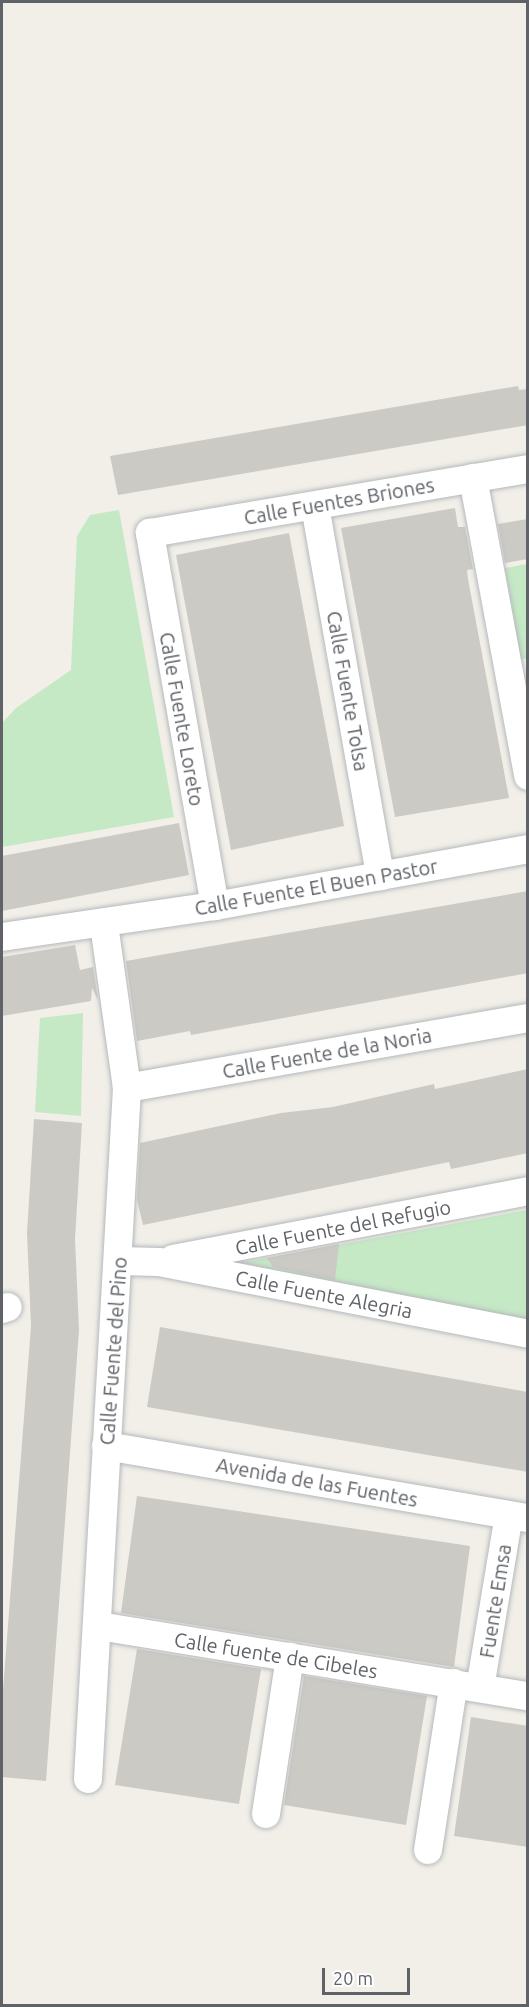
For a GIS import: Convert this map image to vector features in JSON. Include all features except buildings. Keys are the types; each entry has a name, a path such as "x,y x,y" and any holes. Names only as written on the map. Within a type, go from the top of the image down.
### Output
{"street":[{"name":"Calle Fuentes Briones","path":"150,533 528,469"},
{"path":"473,478 528,776"},
{"name":"Calle Fuente Tolsa","path":"315,506 380,876"},
{"name":"Calle Fuente Loreto","path":"150,533 215,906"},
{"name":"Calle Fuente El Buen Pastor","path":"2,937 104,924 215,906 528,849"},
{"name":"Calle Fuente del Pino","path":"88,1779 99,1626 106,1446 128,1088 104,924"},
{"name":"Calle Fuente de la Noria","path":"128,1088 528,1018"},
{"name":"Calle Fuente del Refugio","path":"159,1262 528,1191"},
{"name":"Calle Fuente Alegria","path":"119,1261 159,1262 528,1334"},
{"name":"Avenida de las Fuentes","path":"106,1446 518,1516"},
{"name":"Fuente Emsa","path":"428,1850 467,1685 518,1516"},
{"name":"Calle fuente de Cibeles","path":"99,1626 467,1685"},
{"path":"266,1814 290,1658"},
{"path":"467,1685 528,1696"}],"green space":[{"path":"119,510 174,817 2,847 2,723 16,708 71,670 77,536 90,515"},
{"path":"527,564 527,658 521,660 505,568"},
{"path":"83,1013 81,1116 35,1112 40,1018"},
{"path":"527,1210 527,1321 241,1263"}]}
